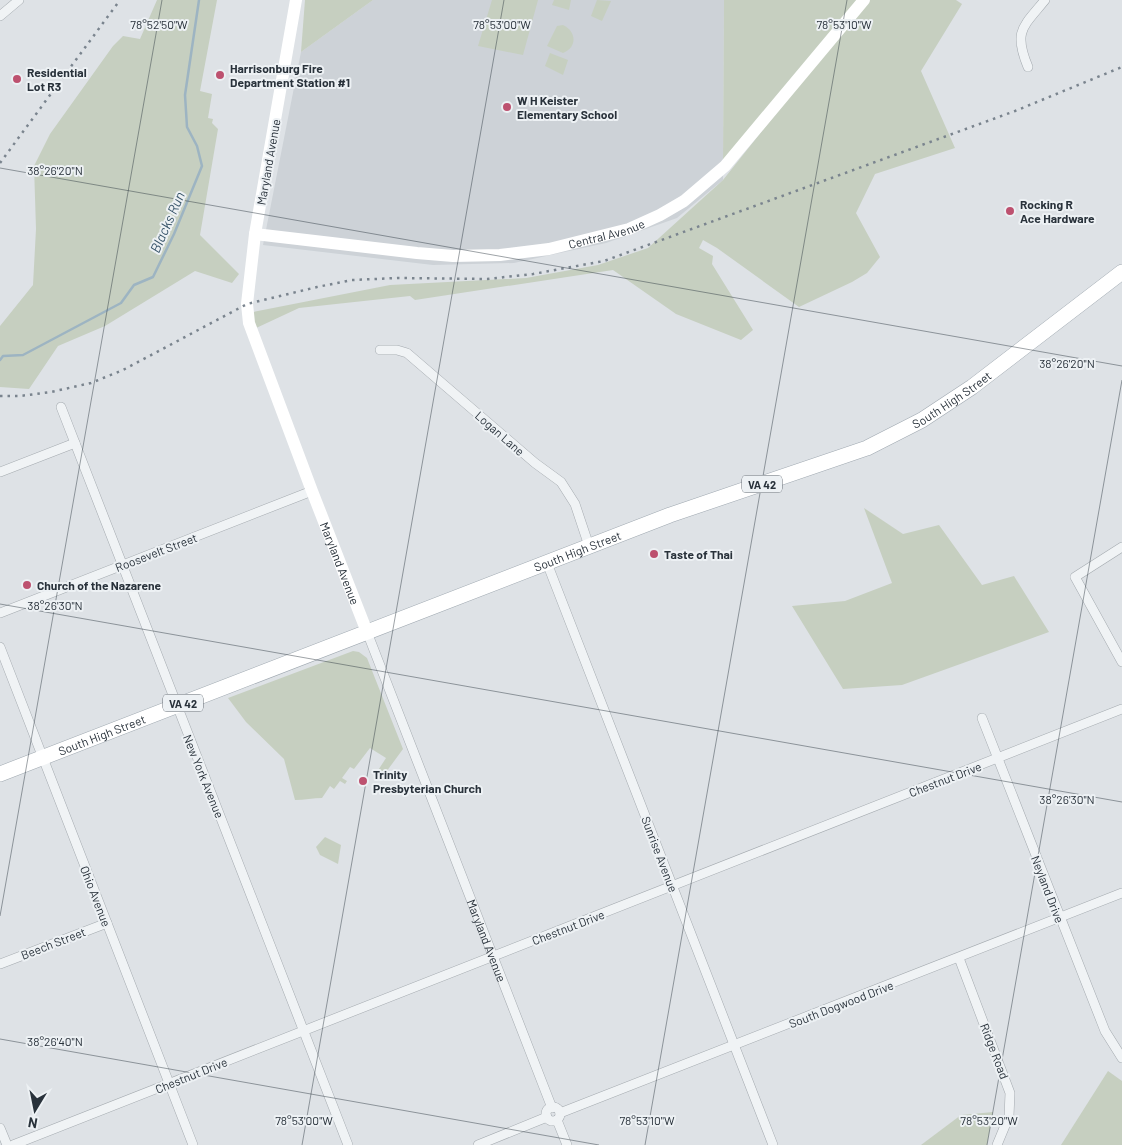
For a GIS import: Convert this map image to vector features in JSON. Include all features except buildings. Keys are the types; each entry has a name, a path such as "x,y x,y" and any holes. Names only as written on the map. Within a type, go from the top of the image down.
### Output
{"main road":[{"name":"South High Street","path":"0,774 678,512 866,448 922,420 972,387 1122,272"}],"street":[{"path":"0,16 19,0"},
{"name":"Maryland Avenue","path":"296,0 255,234 247,304 249,323 312,491 552,1108"},
{"name":"Central Avenue","path":"255,234 417,254 453,256 500,255 549,250 629,229 660,216 684,202 725,166 864,0"},
{"path":"1028,67 1022,53 1020,35 1023,28 1045,0"},
{"name":"Logan Lane","path":"380,350 397,350 407,353 535,463 561,482 575,504 589,546"},
{"name":"New York Avenue","path":"61,407 348,1145"},
{"path":"0,472 75,443"},
{"name":"Roosevelt Street","path":"0,613 312,491"},
{"path":"1122,547 1075,577 1122,662"},
{"name":"Sunrise Avenue","path":"547,563 773,1145"},
{"name":"Ohio Avenue","path":"0,647 193,1145"},
{"name":"Chestnut Drive","path":"13,1145 1122,709"},
{"name":"Neyland Drive","path":"982,718 1105,1031 1122,1057"},
{"name":"South Dogwood Drive","path":"558,1117 735,1044 1060,919 1122,893"},
{"name":"Beech Street","path":"0,964 107,923"},
{"name":"Ridge Road","path":"959,958 1010,1093 1009,1116 997,1145"},
{"path":"547,1117 548,1110 556,1108 567,1145"},
{"path":"547,1117 552,1121 558,1117"},
{"path":"478,1145 547,1117"},
{"path":"0,1128 7,1145"}],"shaded area":[{"name":"W H Keister Elementary School","path":"373,0 724,0 723,180 677,218 606,243 514,263 433,265 263,245 301,52"}],"green space":[{"path":"157,0 217,0 200,91 212,94 208,118 213,119 212,123 218,129 200,235 239,274 232,283 195,271 105,326 58,346 29,389 0,387 0,326 33,285 36,229 34,166 50,134 113,46 123,36 140,39"},
{"path":"305,0 373,0 301,52"},
{"path":"492,0 538,0 523,55 478,46"},
{"path":"554,0 571,0 569,10 552,5"},
{"path":"597,0 611,1 602,21 591,16"},
{"path":"724,0 864,0 723,162"},
{"path":"866,0 956,0 962,4 921,71 955,148 875,174 856,213 880,257 867,273 852,282 799,307 703,240 699,248 713,256 712,264 753,330 741,340 676,314 613,270 415,300 410,296 299,308 252,330 248,313 390,285 526,278 598,265 648,248 723,180"},
{"path":"563,25 571,31 574,39 571,47 563,53 547,46 557,26"},
{"path":"550,53 568,60 563,75 545,66"},
{"path":"864,508 903,534 939,525 982,585 1014,576 1049,632 902,685 843,689 792,606 845,601 892,583"},
{"path":"353,651 359,652 367,658 403,749 381,779 375,775 386,758 370,748 354,769 350,767 342,778 347,781 345,784 340,781 334,789 330,786 322,798 295,800 284,759 246,722 228,698"},
{"path":"325,837 341,845 338,864 320,855 316,847"},
{"path":"1108,1071 1122,1081 1122,1145 1061,1145"},
{"path":"993,1112 987,1145 921,1145 961,1115"}],"waterway":[{"name":"Blacks Run","path":"0,360 3,356 23,355 121,303 134,285 153,277 174,234 202,166 197,146 187,127 185,95 199,0"}],"railway":[{"path":"0,163 120,0"},
{"path":"0,396 20,396 51,392 91,383 123,370 247,304 317,287 352,280 397,278 487,279 533,274 604,261 1015,111 1122,67"}],"place":[{"name":"Harrisonburg Fire Department Station #1","path":"220,75"},
{"name":"Residential Lot R3","path":"17,79"},
{"name":"W H Keister Elementary School","path":"507,107"},
{"name":"Rocking R Ace Hardware","path":"1010,211"},
{"name":"Taste of Thai","path":"654,554"},
{"name":"Church of the Nazarene","path":"27,585"},
{"name":"Trinity Presbyterian Church","path":"363,781"}]}
